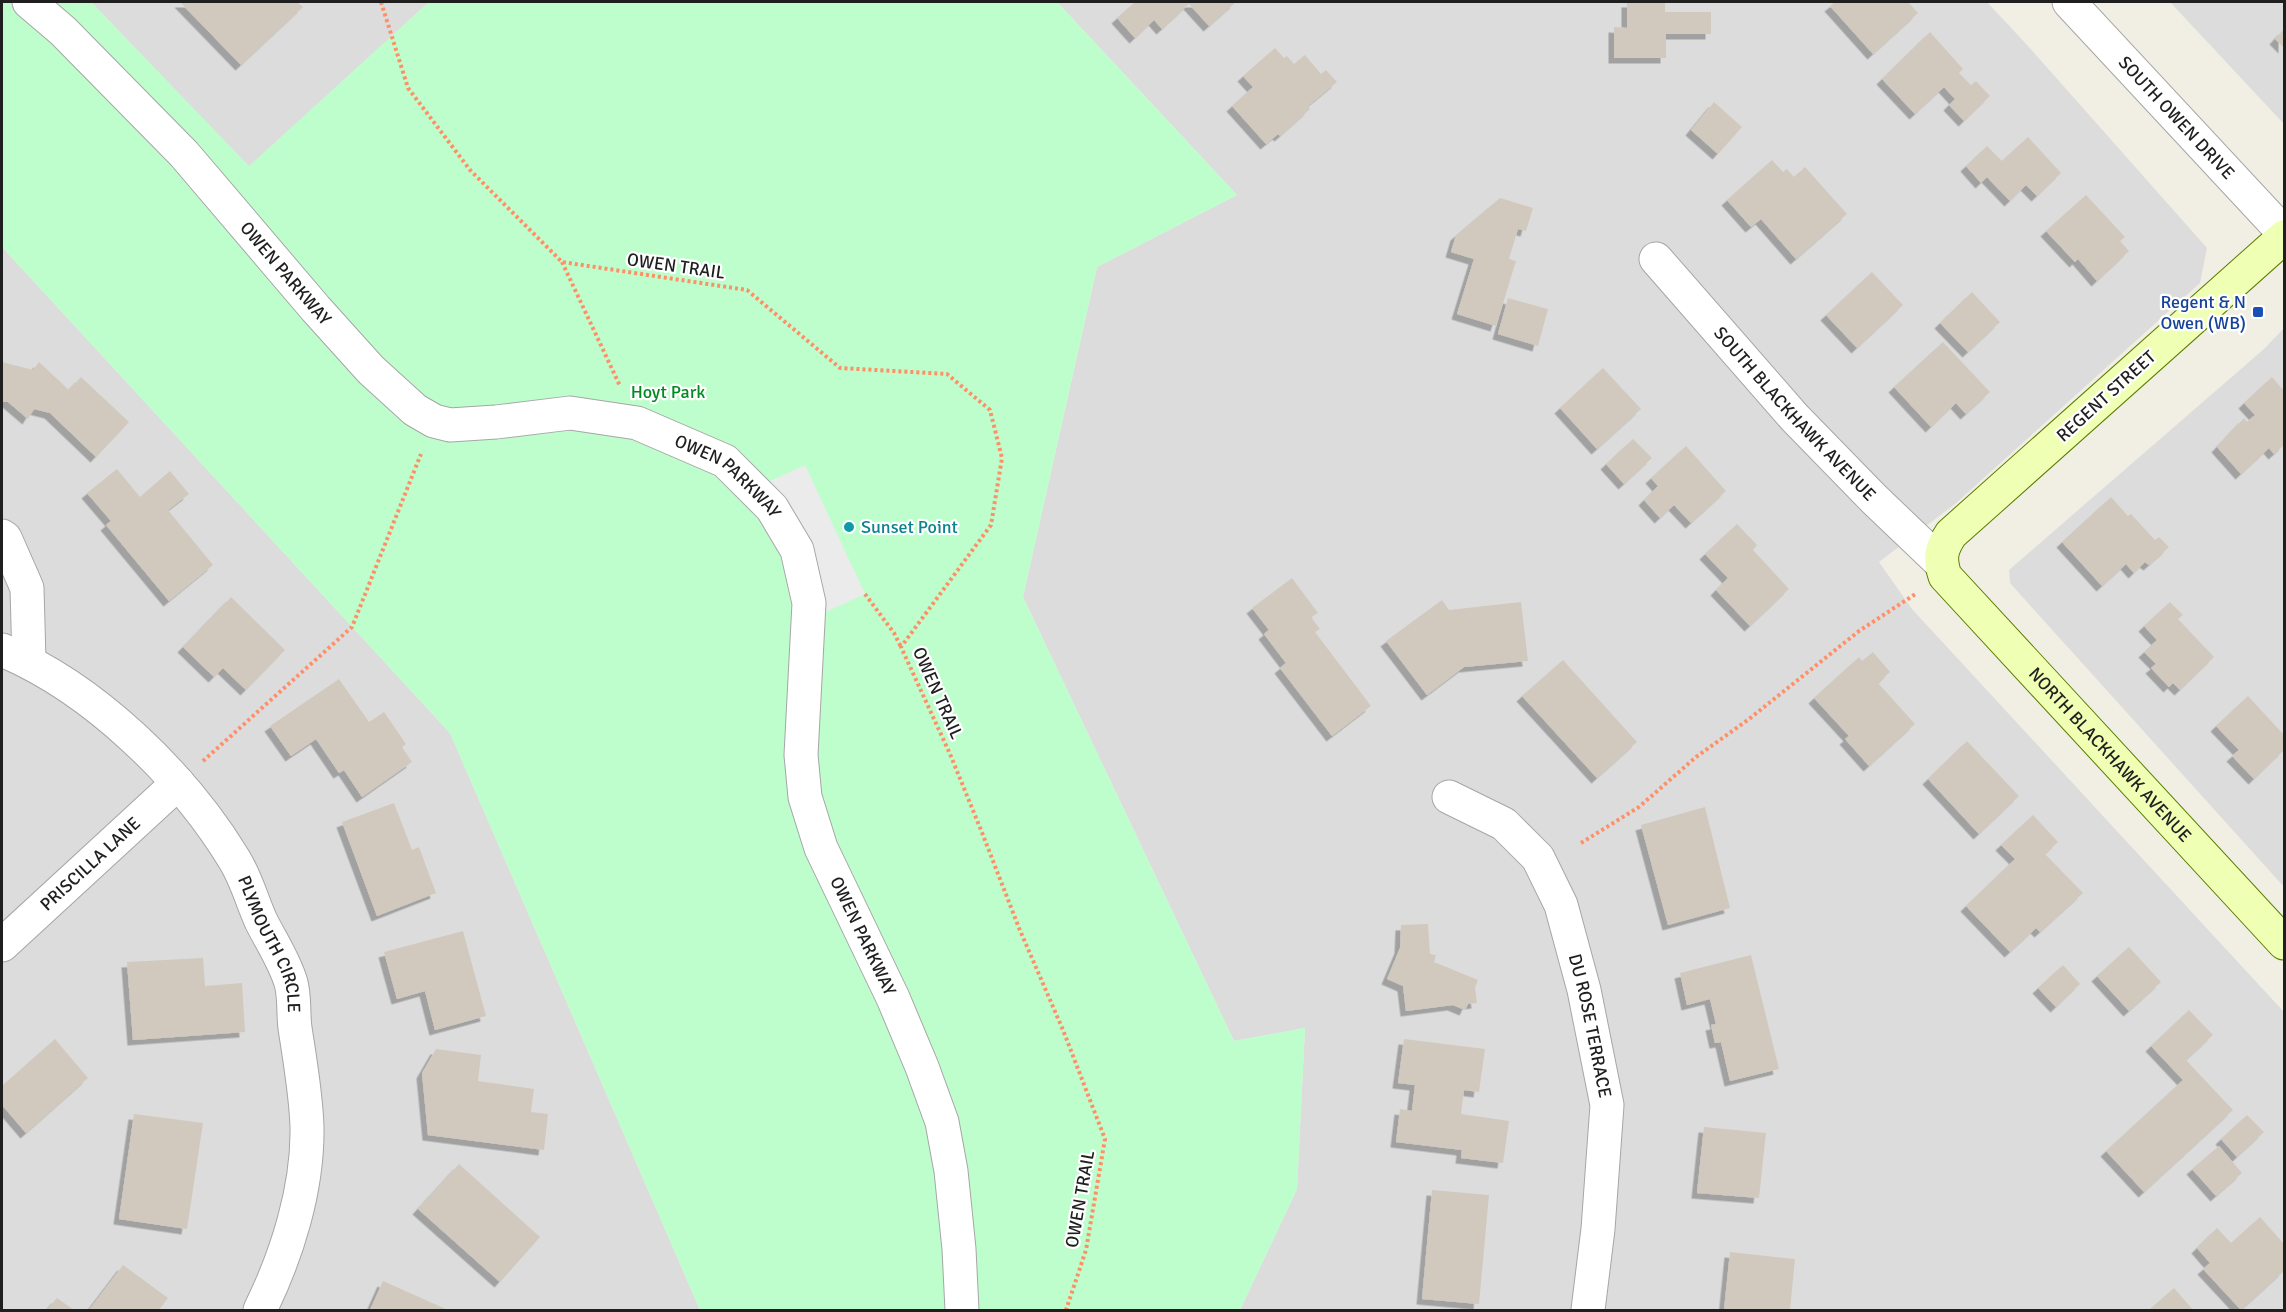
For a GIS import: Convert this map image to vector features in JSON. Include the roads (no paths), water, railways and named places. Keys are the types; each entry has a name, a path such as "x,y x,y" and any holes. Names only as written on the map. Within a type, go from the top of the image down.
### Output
{"street":[{"name":"OWEN PARKWAY","path":"29,2 63,31 184,154 371,370 415,410 434,421 450,425 570,413 637,423 724,461 772,508 797,550 809,603 801,755 806,797 821,848 893,998 942,1122 952,1182 962,1311"},
{"name":"SOUTH OWEN DRIVE","path":"2069,2 2284,235"},
{"name":"REGENT STREET","path":"1943,569 1941,549 1951,534 2284,235"},
{"name":"SOUTH BLACKHAWK AVENUE","path":"1656,259 1795,418 1943,569"},
{"name":"PLYMOUTH CIRCLE","path":"2,536 5,538 27,588 15,656 89,701 156,759 178,783 205,816 236,861 291,983 304,1080 307,1130 302,1186 290,1234 260,1311"},
{"name":"NORTH BLACKHAWK AVENUE","path":"1943,569 2284,943"},
{"name":"PRISCILLA LANE","path":"2,945 178,783"},
{"name":"DU ROSE TERRACE","path":"1449,797 1504,824 1538,858 1561,905 1584,990 1607,1105 1598,1229 1588,1311"}],"place":[{"name":"Regent & N Owen (WB)","path":"2258,312"},
{"name":"Sunset Point","path":"849,527"}],"park label":[{"name":"Hoyt Park","path":"668,392"}]}
